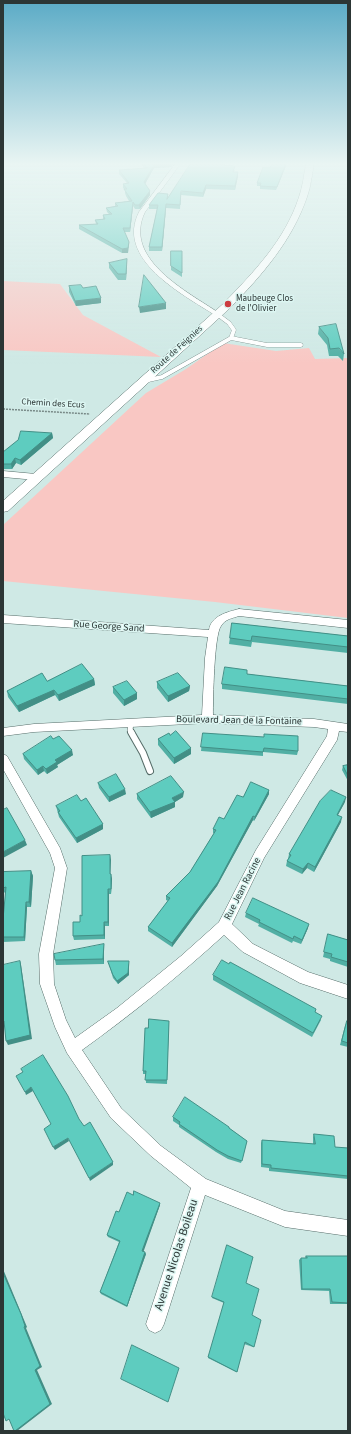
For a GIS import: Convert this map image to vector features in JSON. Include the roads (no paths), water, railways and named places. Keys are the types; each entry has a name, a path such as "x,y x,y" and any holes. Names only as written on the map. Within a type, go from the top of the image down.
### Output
{"street":[{"path":"136,230 138,241 145,256 167,281 217,314"},
{"name":"Route de Feignies","path":"3,508 217,314 257,274 289,230"},
{"path":"3,474 36,477"},
{"path":"207,719 210,658 215,625 224,617 239,612 348,624"},
{"name":"Rue George Sand","path":"3,619 214,634"},
{"name":"Boulevard Jean de la Fontaine","path":"3,732 34,728 207,719 314,723 348,728"},
{"name":"Rue Jean Racine","path":"72,1048 122,1013 186,961 224,926 260,854 333,737 334,726"},
{"name":"Avenue Nicolas Boileau","path":"3,759 56,852 61,868 46,954 47,984 60,1022 72,1048 116,1113 156,1152 200,1185 285,1219 348,1228"},
{"path":"224,926 248,948 305,978 348,992"},
{"name":"Avenue Nicolas Boileau","path":"155,1324 200,1185"}],"lane":[{"path":"217,314 229,323 234,330 232,338"},
{"path":"142,381 162,377 232,338 267,345 301,345"},
{"path":"131,723 130,730 143,753 150,771"}],"place":[{"name":"Maubeuge Clos de l'Olivier","path":"228,304"}]}
